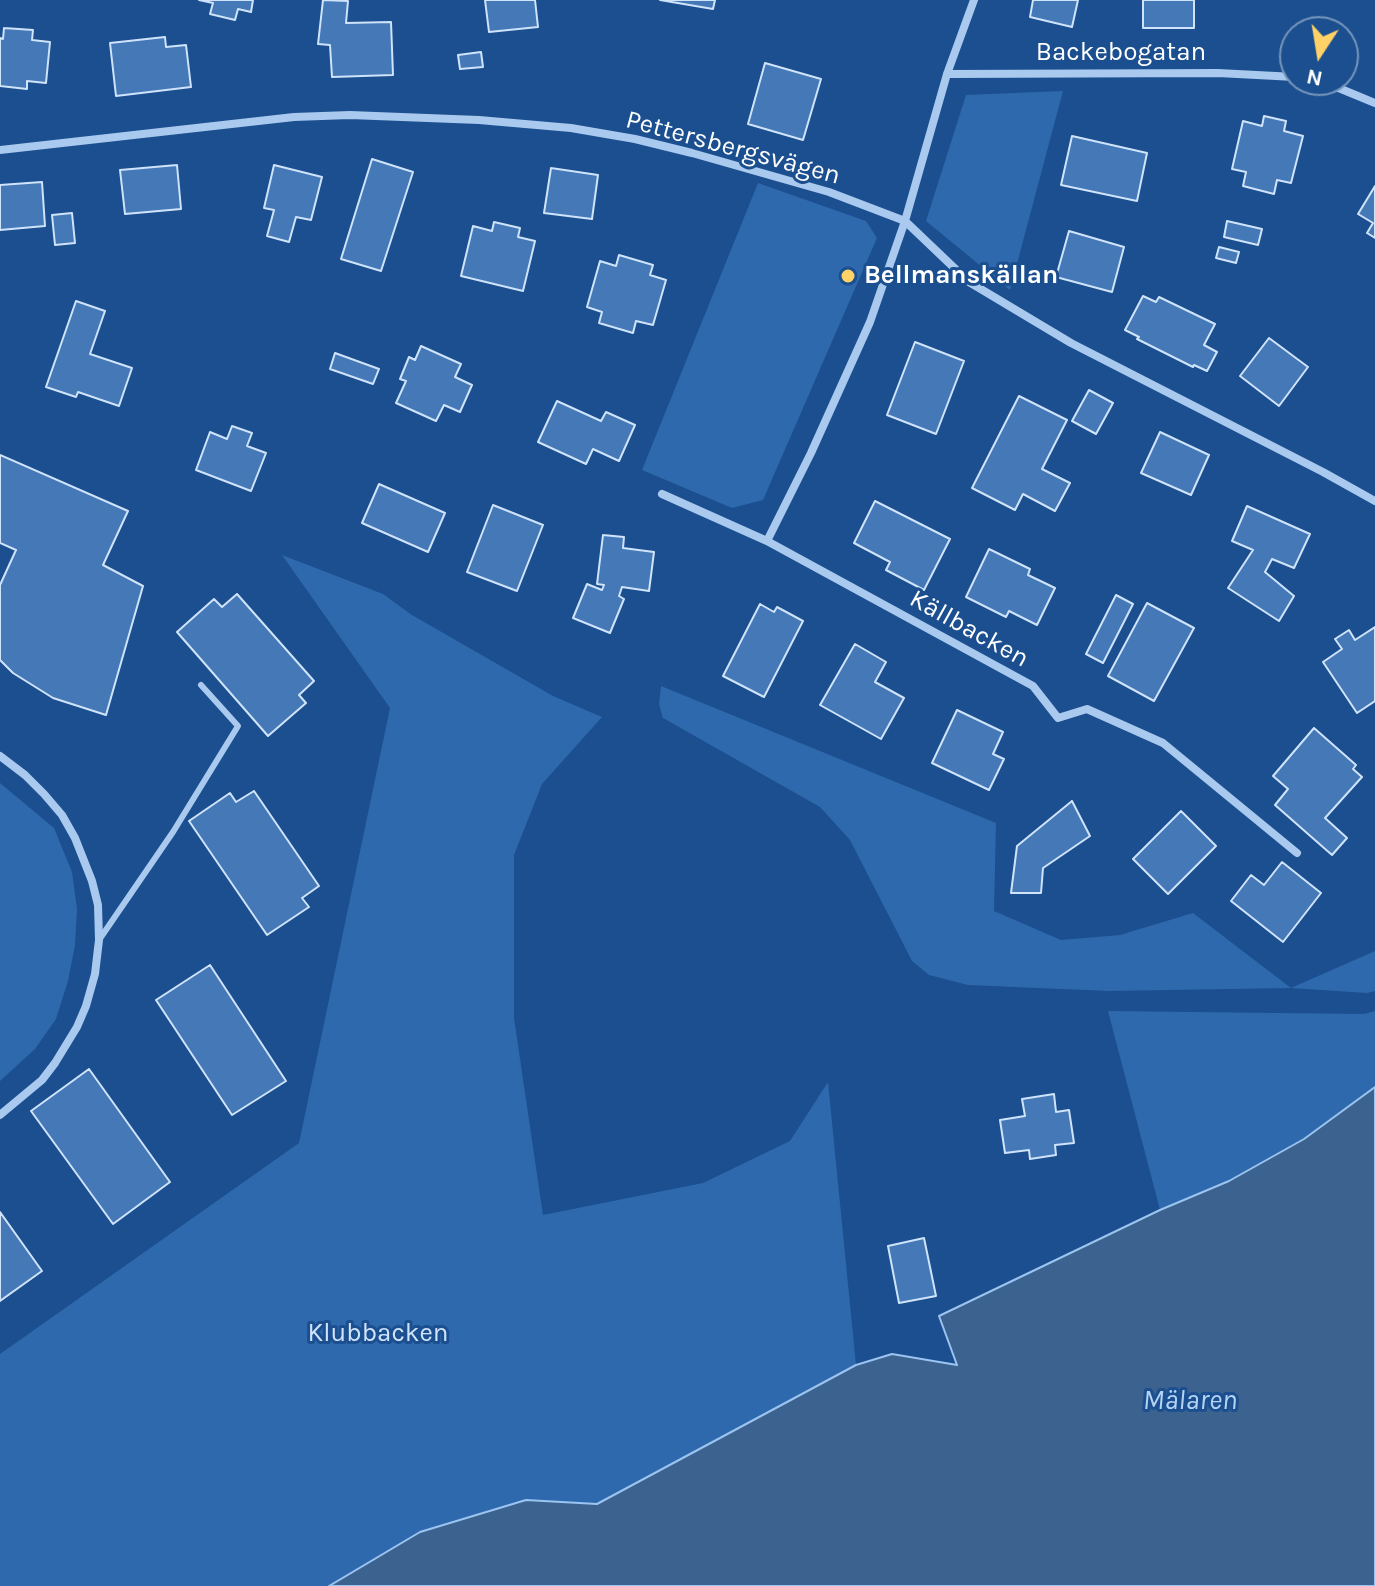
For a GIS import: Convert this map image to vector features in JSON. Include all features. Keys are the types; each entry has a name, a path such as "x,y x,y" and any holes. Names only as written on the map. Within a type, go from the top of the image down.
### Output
{"street":[{"path":"767,541 870,322 905,221 947,74 974,0"},
{"name":"Backebogatan","path":"947,74 1218,73 1279,76"},
{"name":"Pettersbergsvägen","path":"0,150 294,117 350,115 479,120 571,128 678,149 829,192 905,221 969,282 1071,343 1375,501"},
{"name":"Källbacken","path":"662,494 767,541 1033,686 1058,718 1087,709 1163,743 1297,853"},
{"path":"0,756 44,794 62,815 75,838 98,905 99,940 95,974 86,1006 72,1037 42,1080 0,1115"}],"lane":[{"path":"99,940 173,832 238,726 201,685"}],"green space":[{"path":"1063,91 1010,290 926,221 966,95"},
{"path":"758,183 866,221 877,238 763,500 732,508 642,470"},
{"name":"Klubbacken","path":"282,555 383,594 412,615 553,696 602,717 542,784 514,855 514,1018 543,1215 703,1183 790,1141 828,1082 856,1365 597,1504 526,1500 421,1532 328,1586 0,1586 0,1354 299,1143 390,708"},
{"path":"661,686 996,823 994,911 1061,940 1120,935 1193,913 1291,988 1109,991 968,985 929,975 912,961 850,840 820,807 663,718 659,704"},
{"path":"0,783 54,828 72,872 77,909 75,945 56,1019 35,1049 0,1081"},
{"path":"1375,951 1375,991 1291,988"},
{"path":"1108,1011 1364,1014 1375,1011 1375,1087 1304,1138 1229,1181 1160,1210"}],"water":[{"name":"Mälaren","path":"1375,1087 1375,1586 329,1586 420,1532 526,1500 597,1504 856,1365 892,1354 957,1365 939,1316 1160,1210 1229,1181 1304,1139"}],"building":[{"path":"199,0 253,0 251,12 238,9 235,20 210,14 213,3"},
{"path":"323,0 348,1 346,23 391,22 393,75 332,77 330,45 318,44"},
{"path":"485,0 535,0 538,27 489,32"},
{"path":"660,0 715,0 713,9"},
{"path":"1033,0 1078,0 1072,27 1030,17"},
{"path":"1143,0 1194,0 1194,28 1143,28"},
{"path":"4,28 33,30 32,40 50,42 46,83 27,81 27,89 0,86 0,38 3,39"},
{"path":"165,37 166,47 186,45 191,87 116,96 110,43"},
{"path":"481,52 483,67 460,69 458,55"},
{"path":"765,63 821,79 803,140 748,124"},
{"path":"1264,116 1286,121 1284,131 1303,136 1291,183 1277,180 1274,194 1243,186 1246,172 1232,169 1243,121 1262,126"},
{"path":"1072,136 1147,153 1137,201 1061,185"},
{"path":"372,159 413,172 381,271 341,259"},
{"path":"177,165 181,209 125,214 120,170"},
{"path":"274,165 322,177 311,220 296,217 289,242 267,236 274,210 264,208"},
{"path":"551,168 598,175 592,219 544,213"},
{"path":"42,182 45,226 0,230 0,185"},
{"path":"1375,186 1375,238 1367,233 1373,223 1358,214"},
{"path":"72,213 75,243 55,245 52,215"},
{"path":"1227,221 1262,229 1258,245 1224,237"},
{"path":"494,222 520,228 518,237 535,241 523,291 461,276 473,226 492,231"},
{"path":"1069,231 1124,247 1112,292 1056,277"},
{"path":"1219,247 1239,252 1236,263 1216,258"},
{"path":"619,255 653,265 650,275 666,280 653,325 636,321 633,333 599,323 602,312 587,307 600,261 616,266"},
{"path":"1143,296 1156,302 1159,297 1215,324 1204,345 1217,352 1207,371 1137,339 1139,337 1125,330"},
{"path":"76,301 105,311 90,354 132,368 119,406 78,392 76,397 46,387"},
{"path":"1269,338 1308,367 1279,406 1240,376"},
{"path":"915,342 964,361 936,434 887,415"},
{"path":"421,346 461,364 455,377 472,385 460,412 444,405 436,421 396,403 406,381 400,379 409,357 415,360"},
{"path":"335,353 379,369 373,384 330,369"},
{"path":"1089,390 1113,403 1096,434 1072,421"},
{"path":"1019,396 1067,420 1042,469 1070,483 1055,511 1023,494 1015,510 972,488"},
{"path":"557,401 601,421 606,412 635,425 619,461 593,449 586,464 538,442"},
{"path":"232,426 252,433 247,446 266,453 251,491 196,470 210,432 227,439"},
{"path":"1160,432 1209,455 1191,495 1141,473"},
{"path":"0,455 128,511 103,565 143,586 106,715 53,698 13,673 0,660 0,585 16,550 0,543"},
{"path":"379,484 445,513 428,552 362,523"},
{"path":"875,501 950,539 924,590 886,570 890,562 854,543"},
{"path":"493,505 543,525 517,591 467,572"},
{"path":"1247,506 1310,534 1294,568 1272,559 1265,572 1294,596 1279,621 1228,588 1253,550 1232,541"},
{"path":"603,535 624,537 623,548 654,552 649,591 622,587 619,596 624,599 610,633 573,618 587,584 602,590 604,585 597,584"},
{"path":"989,549 1030,569 1028,575 1055,588 1037,625 1009,611 1006,617 966,597"},
{"path":"237,594 314,681 299,695 306,703 268,736 177,632 214,599 222,607"},
{"path":"1116,595 1133,604 1103,663 1086,654"},
{"path":"1147,603 1194,628 1154,701 1108,676"},
{"path":"760,604 774,612 777,607 803,621 764,697 723,676"},
{"path":"1375,627 1375,701 1357,713 1323,662 1342,649 1335,639 1349,630 1355,640"},
{"path":"855,644 886,662 875,682 904,698 881,739 820,705"},
{"path":"957,710 1003,732 993,754 1004,759 989,790 932,763"},
{"path":"1314,728 1356,765 1353,769 1362,777 1325,818 1347,838 1332,855 1275,805 1288,789 1273,776"},
{"path":"254,791 319,886 302,898 309,907 267,935 189,821 230,793 236,802"},
{"path":"1072,801 1090,836 1043,868 1041,893 1011,893 1017,846"},
{"path":"1181,811 1216,846 1168,894 1133,859"},
{"path":"1282,862 1321,893 1283,942 1231,901 1251,875 1264,885"},
{"path":"210,965 286,1081 232,1115 156,1000"},
{"path":"89,1069 170,1182 113,1224 31,1111"},
{"path":"1054,1094 1056,1112 1069,1110 1074,1143 1055,1145 1056,1155 1030,1159 1029,1150 1005,1153 1000,1120 1025,1116 1022,1099"},
{"path":"0,1212 42,1271 0,1301"},
{"path":"924,1238 936,1296 899,1303 888,1246"}],"place":[{"name":"Bellmanskällan","path":"848,276"}]}
